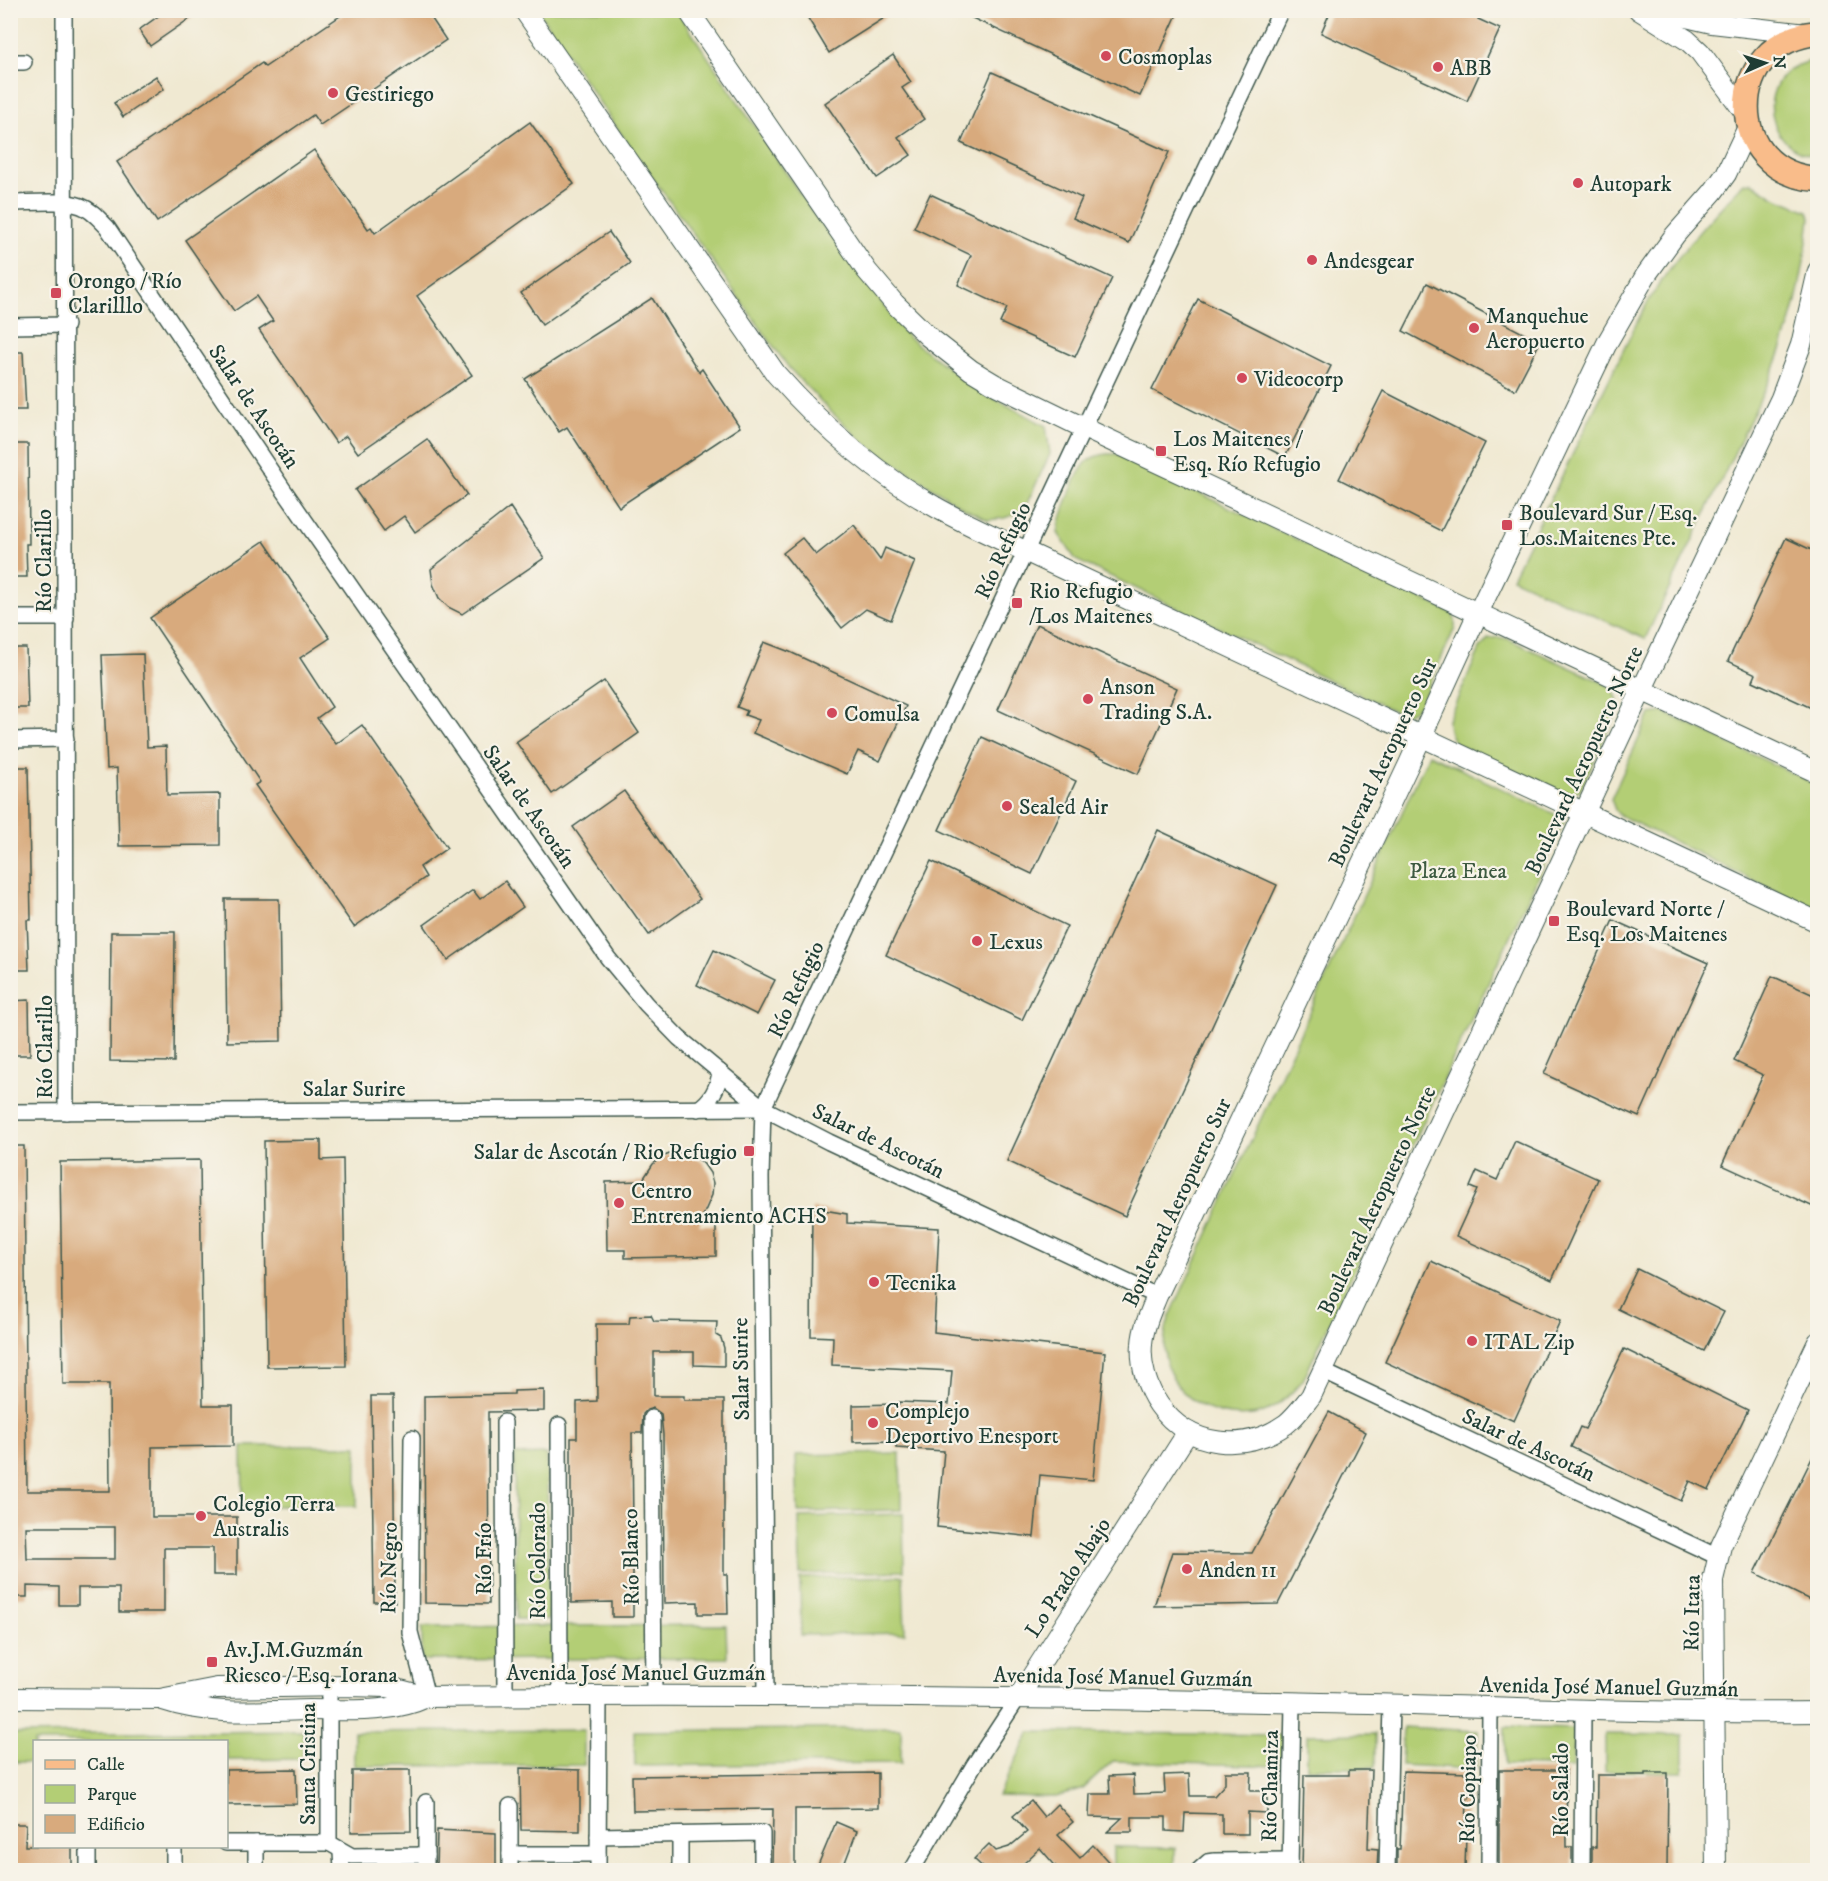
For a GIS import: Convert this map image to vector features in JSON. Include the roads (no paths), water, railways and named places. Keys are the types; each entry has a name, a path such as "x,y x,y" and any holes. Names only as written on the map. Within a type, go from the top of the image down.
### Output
{"main road":[{"path":"1812,33 1781,43 1761,61 1749,86 1747,120 1762,153 1773,163 1797,176 1818,179"}],"street":[{"name":"Río Clarillo","path":"64,10 66,1112"},
{"path":"524,10 776,374 802,403 849,446 890,478 939,509 1027,552 1818,922"},
{"path":"688,10 867,271 895,304 929,337 971,370 996,385 1084,428 1818,773"},
{"name":"Río Refugio","path":"763,1108 1281,10"},
{"path":"1639,10 1687,40 1700,52 1747,120"},
{"path":"1656,10 1712,23 1812,33"},
{"name":"Boulevard Aeropuerto Sur","path":"1188,1432 1173,1421 1154,1397 1142,1364 1144,1333 1157,1296 1478,614 1619,321 1662,253 1726,174 1747,120"},
{"name":"Salar de Ascotán","path":"10,203 66,203 81,206 92,212 107,227 290,499 614,965 646,1004 671,1029 763,1108 1157,1296"},
{"name":"Boulevard Aeropuerto Norte","path":"1188,1432 1200,1438 1225,1443 1266,1435 1287,1423 1311,1396 1789,379 1808,320 1818,271"},
{"path":"10,326 66,325"},
{"path":"10,618 66,618"},
{"path":"10,740 66,739"},
{"path":"698,1109 705,1105 715,1092 720,1072"},
{"name":"Salar Surire","path":"10,1112 763,1108 761,1188 766,1695"},
{"name":"Río Itata","path":"1716,1870 1713,1580 1718,1557 1818,1342"},
{"name":"Salar de Ascotán","path":"1322,1371 1718,1557"},
{"name":"Río Blanco","path":"652,1418 654,1696"},
{"name":"Río Frío","path":"504,1422 505,1696"},
{"name":"Río Colorado","path":"559,1425 560,1696"},
{"name":"Lo Prado Abajo","path":"912,1870 968,1775 1188,1432"},
{"name":"Río Negro","path":"412,1438 410,1632 427,1697"},
{"name":"Avenida José Manuel Guzmán","path":"10,1698 160,1699 217,1688 329,1686 388,1687 427,1697 766,1695 1293,1702 1713,1713 1818,1712"},
{"name":"Santa Cristina","path":"329,1686 335,1847 342,1870"},
{"name":"Avenida José Manuel Guzmán","path":"160,1699 208,1710 329,1710 389,1709 427,1697"},
{"path":"598,1870 599,1697"},
{"name":"Río Chamiza","path":"1290,1865 1293,1702"},
{"path":"1387,1870 1391,1704"},
{"name":"Río Copiapo","path":"1489,1870 1490,1707"},
{"name":"Río Salado","path":"1582,1870 1584,1710"},
{"path":"426,1802 426,1870"},
{"path":"510,1806 510,1870"},
{"path":"598,1836 762,1833 762,1870"},
{"path":"680,1836 680,1870"},
{"name":"Santa Cristina","path":"228,1843 335,1847 352,1856 426,1855"},
{"path":"256,1843 256,1870"},
{"path":"88,1848 88,1870"},
{"path":"174,1848 174,1870"},
{"path":"510,1854 598,1854"},
{"path":"1199,1870 1208,1862 1215,1861 1290,1865"}],"place":[{"name":"Cosmoplas","path":"1106,56"},
{"name":"ABB","path":"1438,67"},
{"name":"Gestiriego","path":"333,93"},
{"name":"Autopark","path":"1578,183"},
{"name":"Andesgear","path":"1312,260"},
{"name":"Orongo / Río Clarilllo","path":"56,293"},
{"name":"Manquehue Aeropuerto","path":"1474,328"},
{"name":"Videocorp","path":"1242,378"},
{"name":"Los Maitenes / Esq. Río Refugio","path":"1161,451"},
{"name":"Boulevard Sur / Esq. Los.Maitenes Pte.","path":"1507,525"},
{"name":"Rio Refugio /Los Maitenes","path":"1017,603"},
{"name":"Anson Trading S.A.","path":"1088,699"},
{"name":"Comulsa","path":"832,713"},
{"name":"Sealed Air","path":"1007,806"},
{"name":"Boulevard Norte / Esq. Los Maitenes","path":"1554,921"},
{"name":"Lexus","path":"977,941"},
{"name":"Salar de Ascotán / Rio Refugio","path":"749,1151"},
{"name":"Centro Entrenamiento ACHS","path":"619,1203"},
{"name":"Tecnika","path":"874,1282"},
{"name":"ITAL Zip","path":"1472,1341"},
{"name":"Complejo Deportivo Enesport","path":"873,1423"},
{"name":"Colegio Terra Australis","path":"201,1516"},
{"name":"Anden 11","path":"1187,1569"},
{"name":"Av.J.M.Guzmán Riesco / Esq. Iorana","path":"212,1662"}],"park label":[{"name":"Plaza Enea","path":"1458,870"}]}
